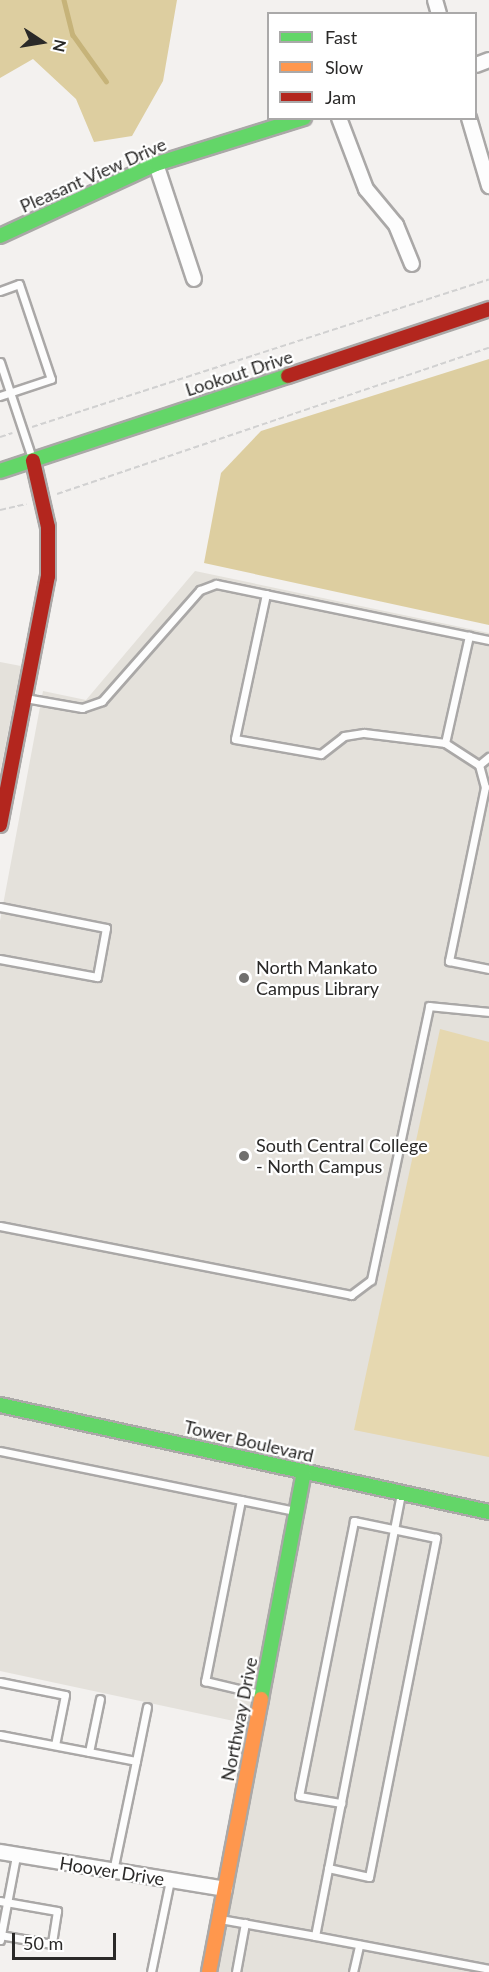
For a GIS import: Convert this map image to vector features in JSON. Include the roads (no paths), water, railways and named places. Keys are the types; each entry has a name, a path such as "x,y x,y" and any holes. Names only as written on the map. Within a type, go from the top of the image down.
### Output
{"street":[{"name":"Pleasant View Drive","path":"0,236 156,164 298,120"},
{"path":"340,120 366,189 396,225 412,264"},
{"path":"470,120 489,186"},
{"path":"156,164 194,279"},
{"name":"Lookout Drive","path":"0,471 489,309"},
{"path":"0,825 48,576 42,500 33,461"},
{"name":"Tower Boulevard","path":"0,1405 489,1512"},
{"name":"Northway Drive","path":"209,1972 304,1472"},
{"name":"Hoover Drive","path":"0,1852 225,1889"}],"lane":[{"path":"0,291 19,284 51,379 0,396"},
{"path":"0,362 33,461"},
{"path":"25,698 82,708 102,701 200,590 216,584 489,640"},
{"path":"266,594 235,739 321,754 344,736 364,733 445,743 478,765 485,787 485,801 449,961 489,969"},
{"path":"445,743 469,636"},
{"path":"478,765 489,757"},
{"path":"0,907 106,928 97,977 0,959"},
{"path":"0,1227 351,1295 371,1280 429,1006 489,1012"},
{"path":"0,1451 296,1512"},
{"path":"315,1936 401,1494"},
{"path":"241,1500 205,1681 262,1694"},
{"path":"328,1868 369,1876 436,1538 354,1521 298,1796 341,1803"},
{"path":"0,1682 65,1695 55,1745"},
{"path":"89,1752 100,1699"},
{"path":"113,1871 147,1707"},
{"path":"0,1735 136,1761"},
{"path":"4,1902 57,1911 51,1944 0,1937 4,1902 16,1856"},
{"path":"151,1972 170,1880"},
{"path":"219,1918 489,1969"},
{"path":"236,1972 245,1923"},
{"path":"353,1972 359,1945"}],"waterway":[{"path":"64,0 73,35 106,81"}],"place":[{"name":"North Mankato Campus Library","path":"244,978"},
{"name":"South Central College - North Campus","path":"244,1156"}]}
